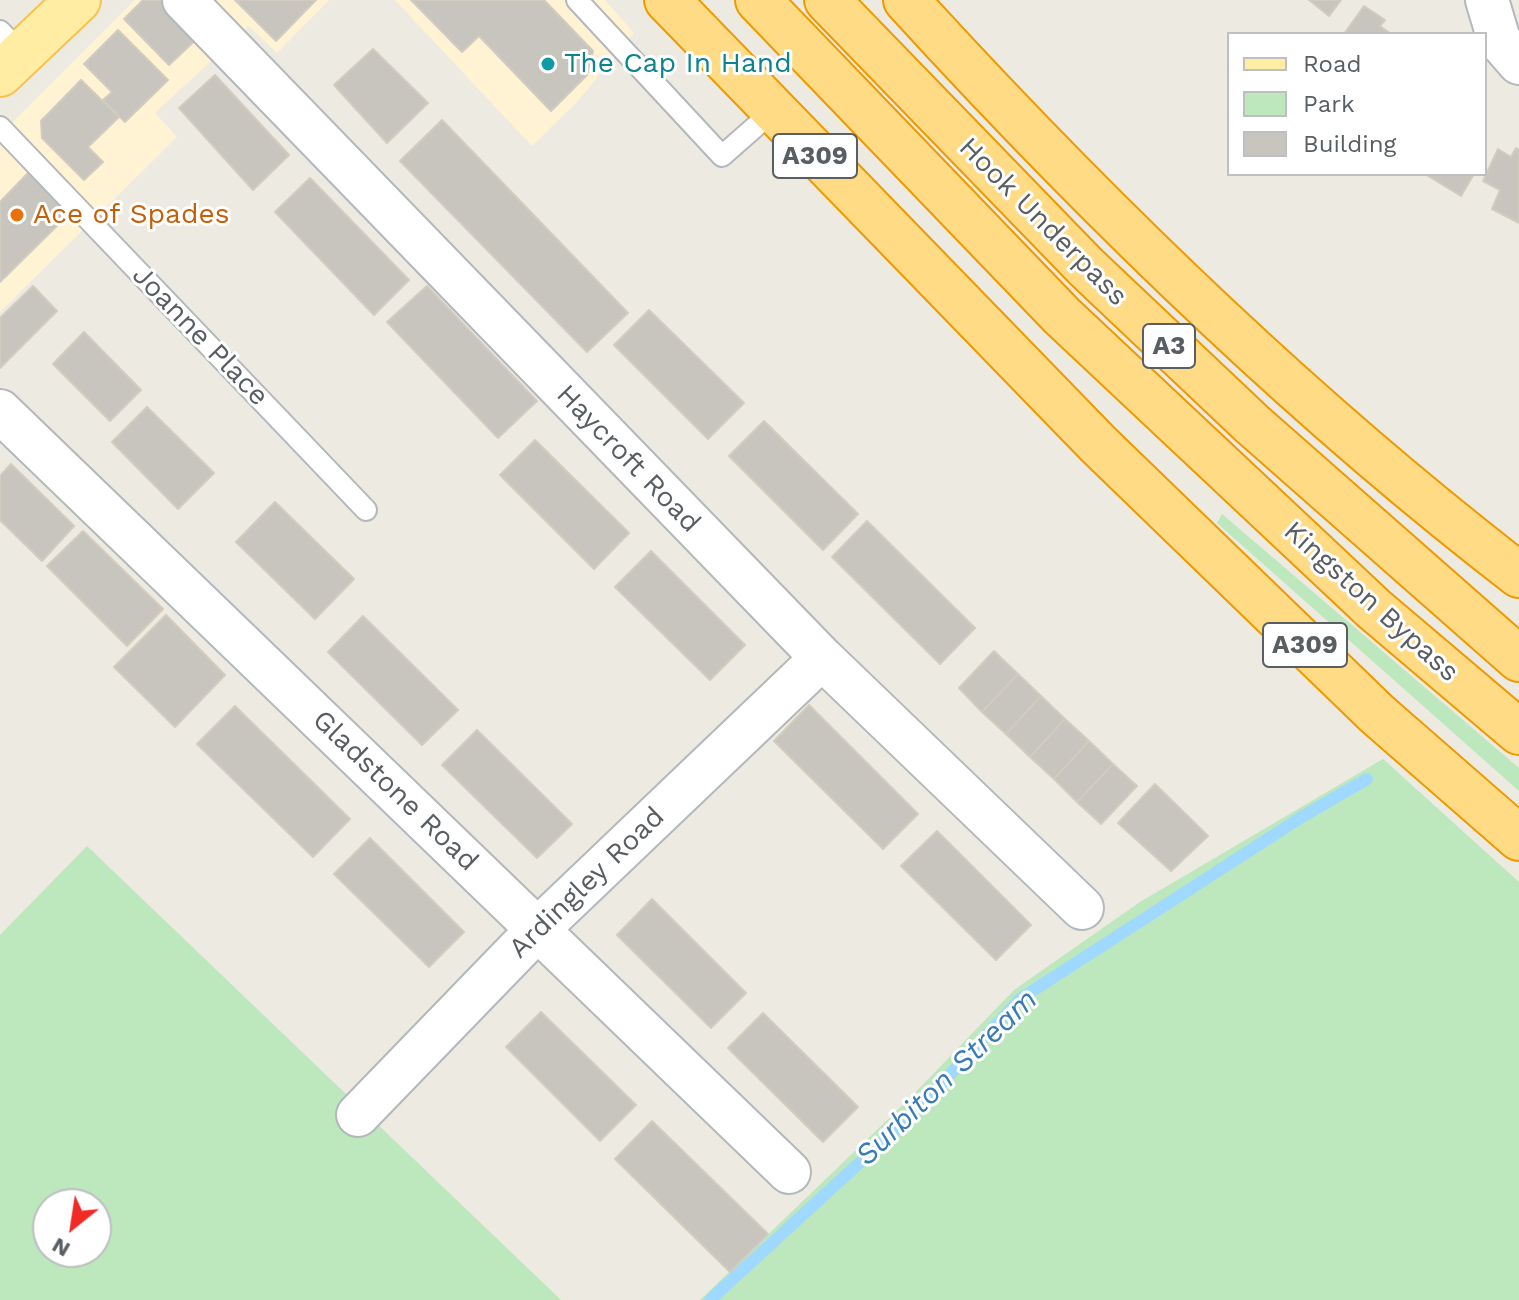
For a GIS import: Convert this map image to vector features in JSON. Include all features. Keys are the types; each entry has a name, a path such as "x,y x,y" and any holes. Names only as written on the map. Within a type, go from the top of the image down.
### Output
{"highway":[{"name":"A309","path":"667,0 772,112 1098,444 1377,714 1519,838"},
{"name":"Hook Underpass","path":"758,0 1062,316 1226,470"},
{"name":"Hook Underpass","path":"827,0 1086,267 1252,424 1519,659"},
{"path":"906,0 1182,287 1415,495 1519,575"},
{"name":"Kingston Bypass","path":"1226,470 1374,609 1519,732"}],"main road":[{"path":"7,53 78,0"}],"street":[{"name":"Haycroft Road","path":"184,0 822,658 1082,908"},
{"path":"1487,0 1499,40 1519,63"},
{"name":"Gladstone Road","path":"0,411 789,1172"},
{"name":"Ardingley Road","path":"358,1115 538,929 822,658"}],"lane":[{"path":"577,0 722,156 772,112"},
{"name":"Joanne Place","path":"0,127 366,510"}],"shaded area":[{"path":"135,0 329,0 277,53 249,26 155,113 177,137 0,312 0,135"},
{"path":"395,0 605,0 634,33 576,103 532,146"}],"green space":[{"path":"1222,514 1519,768 1519,791 1217,523"},
{"path":"1383,759 1519,882 1519,1300 700,1300 909,1099 1014,990 1140,902"},
{"path":"87,846 561,1300 0,1300 0,935"}],"building":[{"path":"143,0 170,0 202,34 169,65 124,19"},
{"path":"235,0 316,0 276,41"},
{"name":"The Cap In Hand","path":"411,0 544,0 593,51 587,75 551,111 479,36 462,52"},
{"path":"1309,0 1341,0 1329,16"},
{"path":"1364,6 1385,20 1380,26 1388,32 1345,32"},
{"path":"118,30 168,80 125,122 103,100 112,92 84,64"},
{"path":"373,49 428,103 387,143 334,85"},
{"path":"215,75 289,155 253,190 179,108"},
{"path":"81,80 119,117 88,147 103,162 84,180 42,138 41,121"},
{"path":"442,120 628,313 587,352 400,161"},
{"path":"1516,148 1519,150 1519,223 1492,209 1500,190 1483,181 1498,149 1511,157"},
{"path":"31,170 72,211 0,282 0,202"},
{"path":"1428,176 1473,176 1461,196"},
{"path":"310,178 409,280 374,315 275,212"},
{"path":"33,286 57,311 0,368 0,318"},
{"path":"427,286 537,401 498,438 387,322"},
{"path":"649,310 744,403 708,439 614,345"},
{"path":"84,332 141,390 110,421 53,364"},
{"path":"147,407 214,473 178,509 112,442"},
{"path":"764,421 858,514 823,550 729,456"},
{"path":"535,440 629,533 594,569 500,475"},
{"path":"11,464 74,526 42,561 0,520 0,476"},
{"path":"275,502 354,579 315,619 236,542"},
{"path":"867,521 975,628 940,664 832,557"},
{"path":"83,531 163,609 127,646 47,566"},
{"path":"651,551 745,645 710,680 615,587"},
{"path":"166,615 225,675 175,727 114,667"},
{"path":"363,616 458,710 422,745 328,652"},
{"path":"994,651 1018,674 982,712 959,688"},
{"path":"1018,674 1041,696 1006,734 982,712"},
{"path":"1041,696 1065,719 1030,757 1006,734"},
{"path":"809,705 918,814 883,849 774,741"},
{"path":"235,706 350,819 313,857 197,744"},
{"path":"1065,719 1089,741 1054,779 1030,757"},
{"path":"477,730 572,824 537,858 442,765"},
{"path":"1089,741 1113,764 1077,802 1054,779"},
{"path":"1113,764 1137,786 1101,824 1077,802"},
{"path":"1155,784 1208,836 1171,871 1118,823"},
{"path":"937,831 1031,925 996,960 901,866"},
{"path":"370,838 464,932 429,967 334,874"},
{"path":"652,899 746,993 711,1028 617,935"},
{"path":"541,1012 636,1105 600,1141 506,1047"},
{"path":"763,1013 858,1107 823,1142 728,1048"},
{"path":"652,1121 768,1234 730,1272 615,1159"}],"waterway":[{"name":"Surbiton Stream","path":"710,1300 917,1110 1020,999 1300,818 1367,779"}],"place":[{"name":"The Cap In Hand","path":"548,64"},
{"name":"Ace of Spades","path":"17,215"}]}
